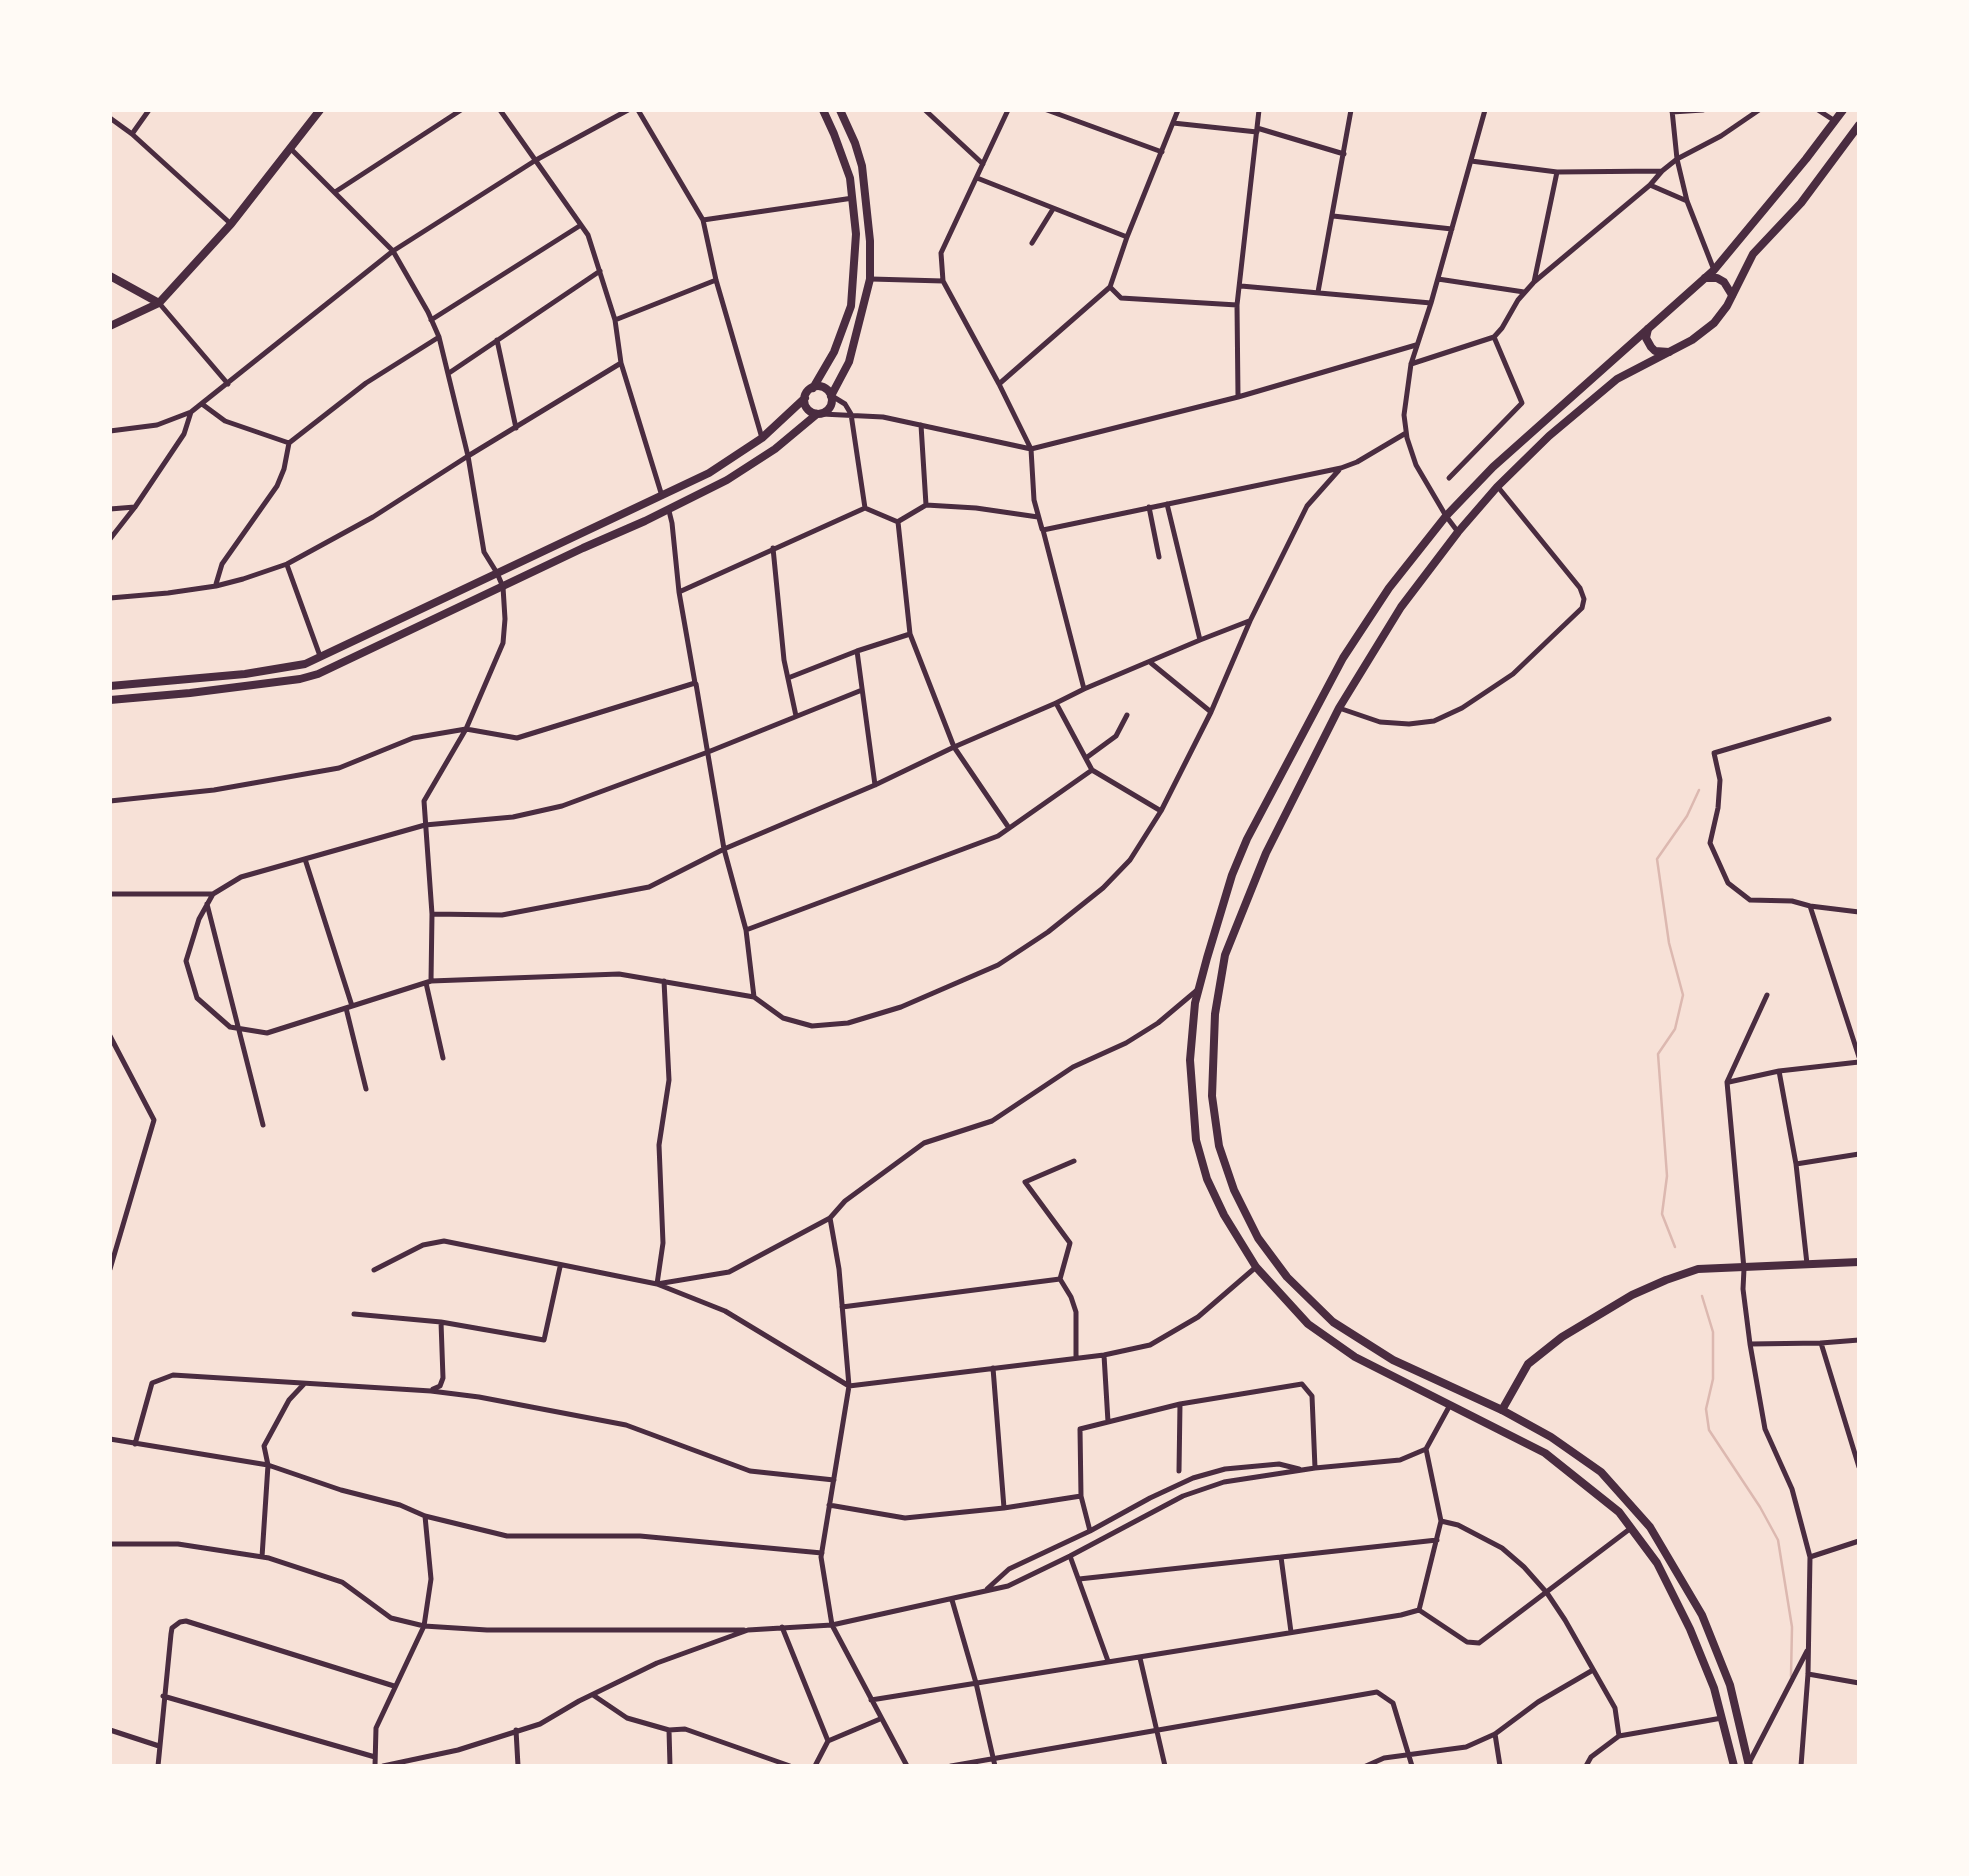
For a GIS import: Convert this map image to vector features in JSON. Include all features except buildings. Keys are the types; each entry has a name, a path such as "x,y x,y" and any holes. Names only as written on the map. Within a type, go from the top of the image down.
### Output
{"main road":[{"path":"110,326 158,302 231,224 320,110"},
{"path":"110,686 246,674 304,664 709,473 762,438 813,388 834,352 851,306 856,234 853,198 850,178 822,110"},
{"path":"110,700 300,679 331,668 726,480 829,409 849,362 870,279 862,166 840,110"},
{"path":"1734,1766 1714,1688 1690,1629 1657,1564 1619,1512 1545,1453 1355,1357 1308,1324 1256,1267 1207,1179 1196,1140 1190,1060 1199,989 1246,840 1343,658 1389,588 1446,516 1493,468 1714,270 1843,110"},
{"path":"1749,1764 1730,1685 1702,1614 1650,1526 1601,1472 1552,1437 1393,1360 1333,1322 1287,1277 1258,1238 1234,1190 1219,1146 1212,1096 1215,1014 1226,955 1266,853 1339,708 1401,606 1497,487 1549,436 1617,379 1692,340 1714,323 1728,306 1752,254 1801,203 1859,124"},
{"path":"110,276 158,302"},
{"path":"1706,278 1724,282 1732,294"},
{"path":"1648,329 1646,338 1651,347 1670,352"},
{"path":"813,388 826,389 832,396"},
{"path":"805,398 809,410 819,414"},
{"path":"1502,1410 1528,1364 1562,1337 1632,1294 1698,1269 1859,1262"}],"street":[{"path":"132,134 149,110"},
{"path":"335,192 462,110"},
{"path":"500,110 588,234 615,320 621,363 662,496"},
{"path":"110,431 158,425 191,412 393,251 536,160 628,110"},
{"path":"638,110 703,220 716,280 762,438"},
{"path":"925,110 983,164"},
{"path":"1008,110 941,253 943,281 1031,450 1034,500 1084,689"},
{"path":"1047,110 1162,152"},
{"path":"999,384 1110,287 1178,110"},
{"path":"1238,397 1237,306 1259,110"},
{"path":"1318,292 1351,110"},
{"path":"1458,532 1416,465 1404,416 1411,364 1485,110"},
{"path":"1703,110 1672,111 1687,201 1714,270"},
{"path":"1411,364 1494,337 1534,282 1662,171 1759,110"},
{"path":"1818,110 1835,121"},
{"path":"110,118 231,224"},
{"path":"1173,123 1257,130 1344,154"},
{"path":"291,149 393,251 431,320 449,373 468,456 484,552 502,586 504,644 466,729 424,802 432,914 429,982 443,1058"},
{"path":"1470,161 1556,172 1662,171"},
{"path":"1534,282 1556,172"},
{"path":"977,178 1127,238"},
{"path":"1650,185 1687,201"},
{"path":"703,220 853,198"},
{"path":"1032,244 1052,209"},
{"path":"1333,216 1452,230"},
{"path":"431,320 581,224"},
{"path":"449,373 600,270"},
{"path":"870,279 943,281"},
{"path":"1438,279 1525,292"},
{"path":"615,320 716,280"},
{"path":"1240,286 1431,303"},
{"path":"1110,287 1120,298 1237,306"},
{"path":"158,302 228,384"},
{"path":"216,586 222,564 277,486 289,443 366,382 439,337"},
{"path":"1449,478 1522,403 1494,337"},
{"path":"497,340 516,428"},
{"path":"819,414 883,417 1031,450 1416,346"},
{"path":"110,598 216,586 287,564 373,517 621,363"},
{"path":"832,396 845,404 851,414 865,508"},
{"path":"202,404 225,421 289,443"},
{"path":"110,539 184,434 191,412"},
{"path":"920,425 926,505"},
{"path":"1042,530 1342,468 1406,433"},
{"path":"862,690 562,806 514,817 425,825 241,878 214,894 198,919 186,961 197,998 230,1027 267,1033 429,982 619,974 754,997 783,1018 812,1026 848,1024 902,1007 998,965 1048,932 1103,888 1130,860 1211,712 1250,621 1307,506 1342,468"},
{"path":"1339,708 1380,722 1434,722 1514,674 1582,608 1580,588 1497,487"},
{"path":"1167,503 1200,640"},
{"path":"898,522 926,505 1038,517"},
{"path":"110,509 136,507"},
{"path":"1149,507 1159,556"},
{"path":"679,592 865,508 898,522"},
{"path":"668,509 724,848 746,930 754,997"},
{"path":"898,522 910,634 954,747 1009,828"},
{"path":"773,548 778,612 796,716"},
{"path":"287,564 320,656"},
{"path":"432,914 502,914 649,888 724,848 875,786 1084,689 1250,621"},
{"path":"788,678 910,634"},
{"path":"857,651 875,786"},
{"path":"1150,662 1211,712"},
{"path":"110,801 214,790 339,768 413,738 466,729 516,738 696,683"},
{"path":"1056,703 1092,770 1160,811"},
{"path":"1086,758 1116,736 1127,715"},
{"path":"1829,719 1714,753 1720,780 1710,843 1728,883 1750,900 1792,900 1859,912"},
{"path":"746,930 998,836 1092,770"},
{"path":"305,859 349,1007 366,1089"},
{"path":"110,894 214,894"},
{"path":"208,904 263,1125"},
{"path":"1727,1082 1859,1059 1810,906"},
{"path":"658,1284 663,1244 659,1145 669,1080 664,981"},
{"path":"658,1284 729,1272 830,1218 845,1201 924,1144 992,1121 1073,1067 1126,1043 1158,1023 1199,989"},
{"path":"1767,995 1727,1082 1750,1344 1766,1429 1792,1489 1810,1557 1808,1674 1801,1766"},
{"path":"110,1036 154,1120 110,1269"},
{"path":"1778,1071 1796,1164 1807,1264"},
{"path":"1796,1164 1859,1154"},
{"path":"1074,1162 1025,1182 1070,1243 1060,1279 1076,1312 1076,1357"},
{"path":"830,1218 839,1269 849,1386 822,1553 832,1625 906,1766"},
{"path":"374,1270 422,1245 444,1242 658,1284 726,1311 849,1386 1150,1346 1198,1318 1256,1267"},
{"path":"354,1314 440,1322 544,1340 560,1266"},
{"path":"842,1307 1060,1279"},
{"path":"430,1390 440,1386 443,1378 440,1322"},
{"path":"1750,1344 1859,1340"},
{"path":"1821,1343 1859,1467"},
{"path":"1104,1355 1108,1422"},
{"path":"993,1368 1004,1508"},
{"path":"135,1444 152,1382 174,1375 479,1396 626,1425 750,1471 834,1480"},
{"path":"262,1556 268,1465 264,1446 288,1400 304,1384"},
{"path":"1090,1531 1081,1496 1080,1429 1180,1404 1302,1384 1312,1396 1315,1468"},
{"path":"1179,1471 1180,1404"},
{"path":"110,1544 178,1544 262,1556 342,1582 390,1618 424,1626 488,1630 748,1630 832,1625 1008,1586 1182,1496 1224,1482 1400,1460 1426,1449 1450,1405"},
{"path":"110,1439 268,1465 425,1516 507,1536 640,1536 822,1553"},
{"path":"1419,1610 1441,1521 1426,1449"},
{"path":"986,1589 1009,1569 1194,1478 1278,1464 1302,1470"},
{"path":"830,1505 905,1518 1081,1496"},
{"path":"375,1766 376,1728 424,1626 431,1579 425,1516"},
{"path":"1441,1521 1458,1525 1502,1548 1546,1593 1615,1708 1619,1736"},
{"path":"871,1700 1419,1610 1467,1642 1480,1643 1631,1528"},
{"path":"1079,1580 1437,1540"},
{"path":"1810,1557 1859,1541"},
{"path":"1070,1556 1108,1661"},
{"path":"1282,1557 1291,1632"},
{"path":"952,1598 996,1766"},
{"path":"158,1766 172,1628 186,1621 394,1686"},
{"path":"782,1627 828,1741"},
{"path":"383,1766 458,1750 540,1724 658,1663 748,1630"},
{"path":"1749,1764 1808,1649"},
{"path":"1140,1658 1165,1766"},
{"path":"1366,1766 1384,1758 1466,1747 1495,1734 1538,1702 1593,1670"},
{"path":"1808,1674 1859,1682"},
{"path":"950,1766 1377,1692 1392,1703 1412,1766"},
{"path":"592,1695 627,1718 669,1730 684,1729 790,1766"},
{"path":"164,1696 375,1757"},
{"path":"1586,1766 1591,1757 1619,1736 1722,1718"},
{"path":"815,1766 828,1741 880,1719"},
{"path":"110,1730 159,1746"},
{"path":"516,1730 518,1766"},
{"path":"669,1730 670,1766"},
{"path":"1495,1734 1500,1766"}],"waterway":[{"path":"1675,1247 1662,1214 1667,1176 1658,1054 1675,1029 1683,995 1669,943 1657,859 1687,816 1699,790"},
{"path":"1702,1296 1713,1332 1713,1379 1706,1409 1709,1430 1778,1540 1792,1627 1791,1676"}]}
